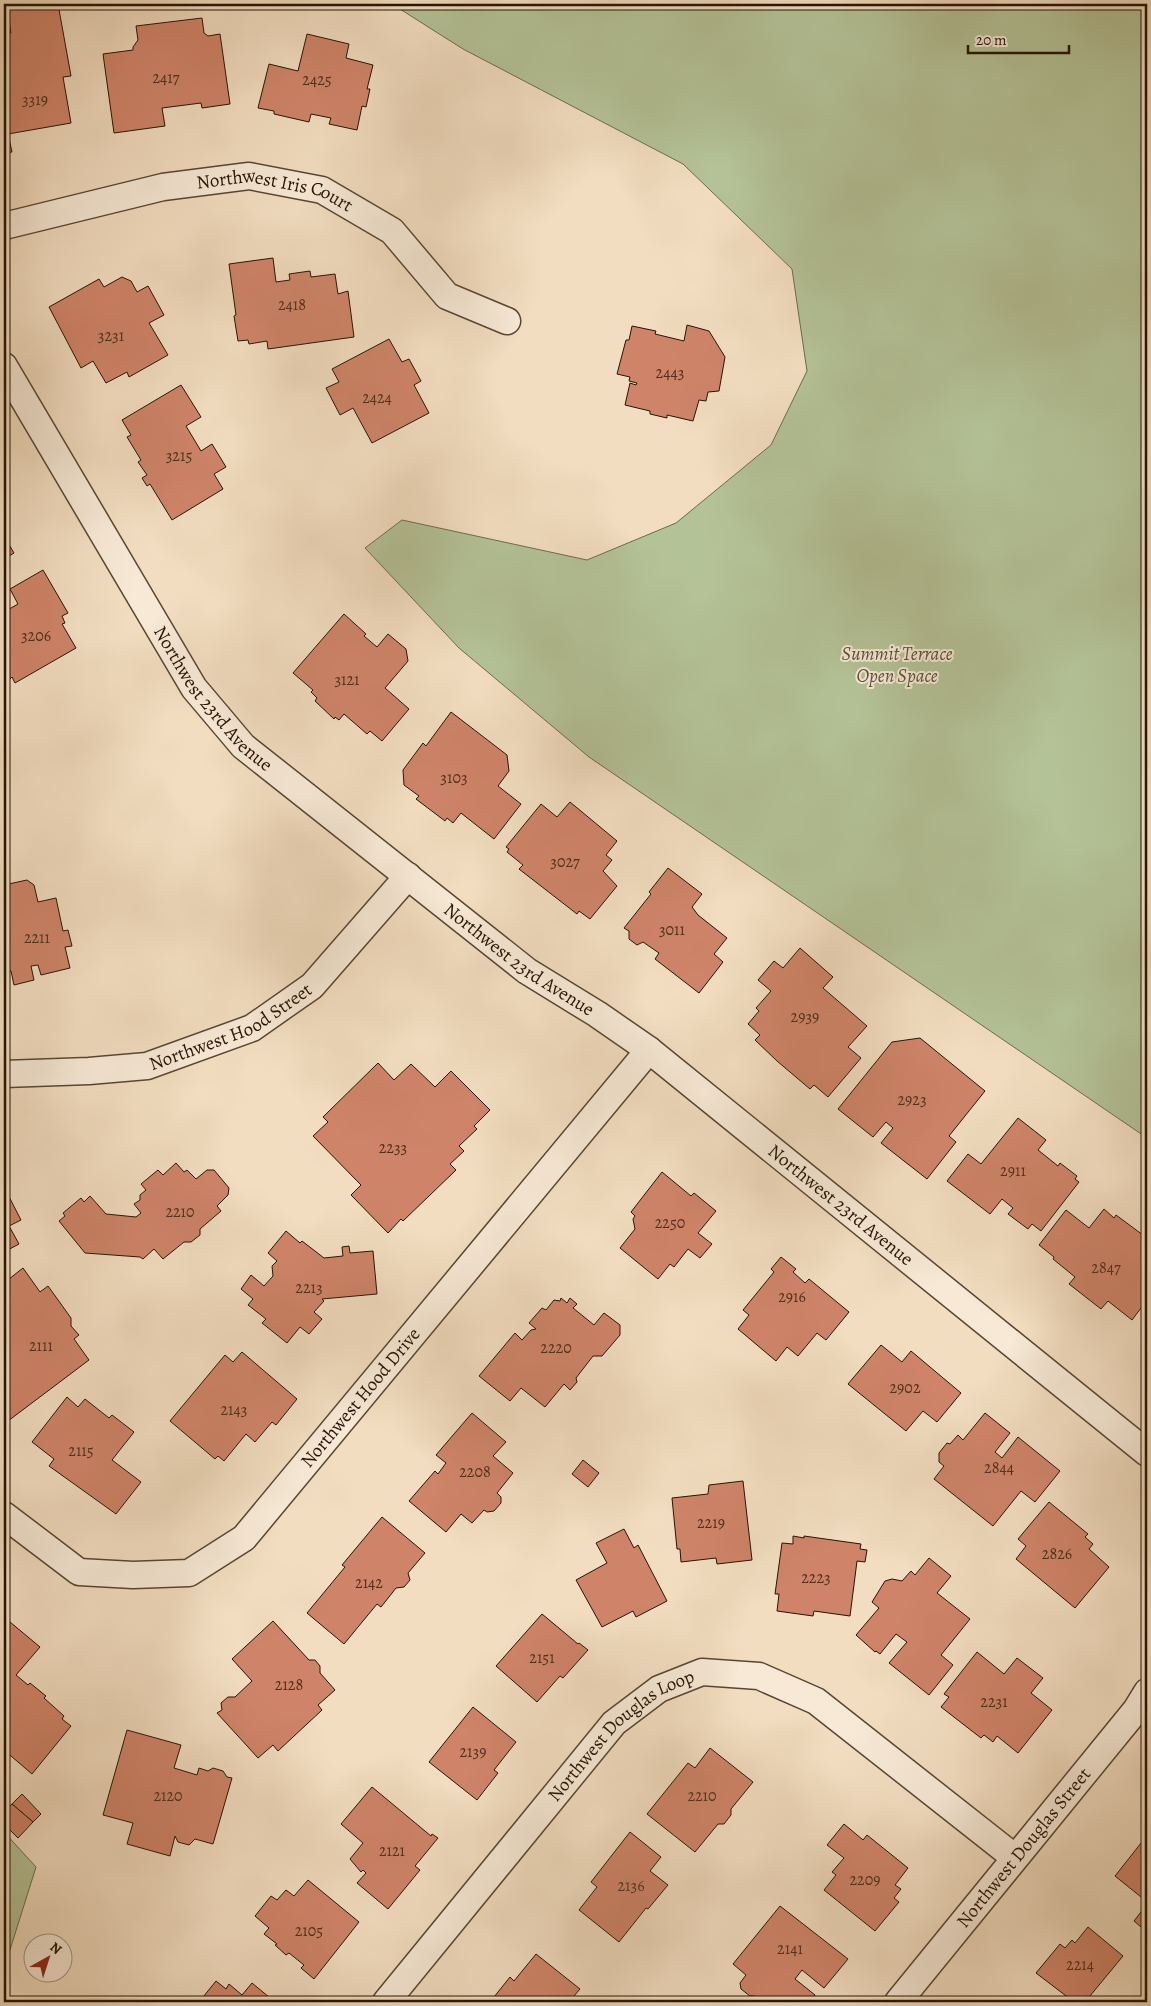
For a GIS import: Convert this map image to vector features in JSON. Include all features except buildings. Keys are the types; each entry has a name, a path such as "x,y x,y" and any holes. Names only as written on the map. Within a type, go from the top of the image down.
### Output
{"street":[{"name":"Northwest Iris Court","path":"4,226 163,187 249,176 313,188 322,190 392,231 448,296 507,321"},
{"name":"Northwest 23rd Avenue","path":"4,366 194,688 243,746 527,971 597,1014 649,1050 1147,1453"},
{"name":"Northwest Hood Street","path":"4,1074 89,1071 147,1066 252,1028 312,986 408,876"},
{"name":"Northwest Hood Drive","path":"4,1516 80,1572 134,1575 189,1573 244,1538 649,1050"},
{"name":"Northwest Douglas Loop","path":"386,2002 614,1724 659,1689 702,1672 759,1676 816,1701 1014,1858"},
{"name":"Northwest Douglas Street","path":"898,2002 1136,1710 1147,1692"}],"green space":[{"name":"Summit Terrace Open Space","path":"392,4 1147,4 1147,1138 589,757 459,648 365,548 402,520 587,560 676,523 771,445 807,371 792,269 683,164 463,49"},
{"path":"4,1832 36,1867 4,1969"}]}
